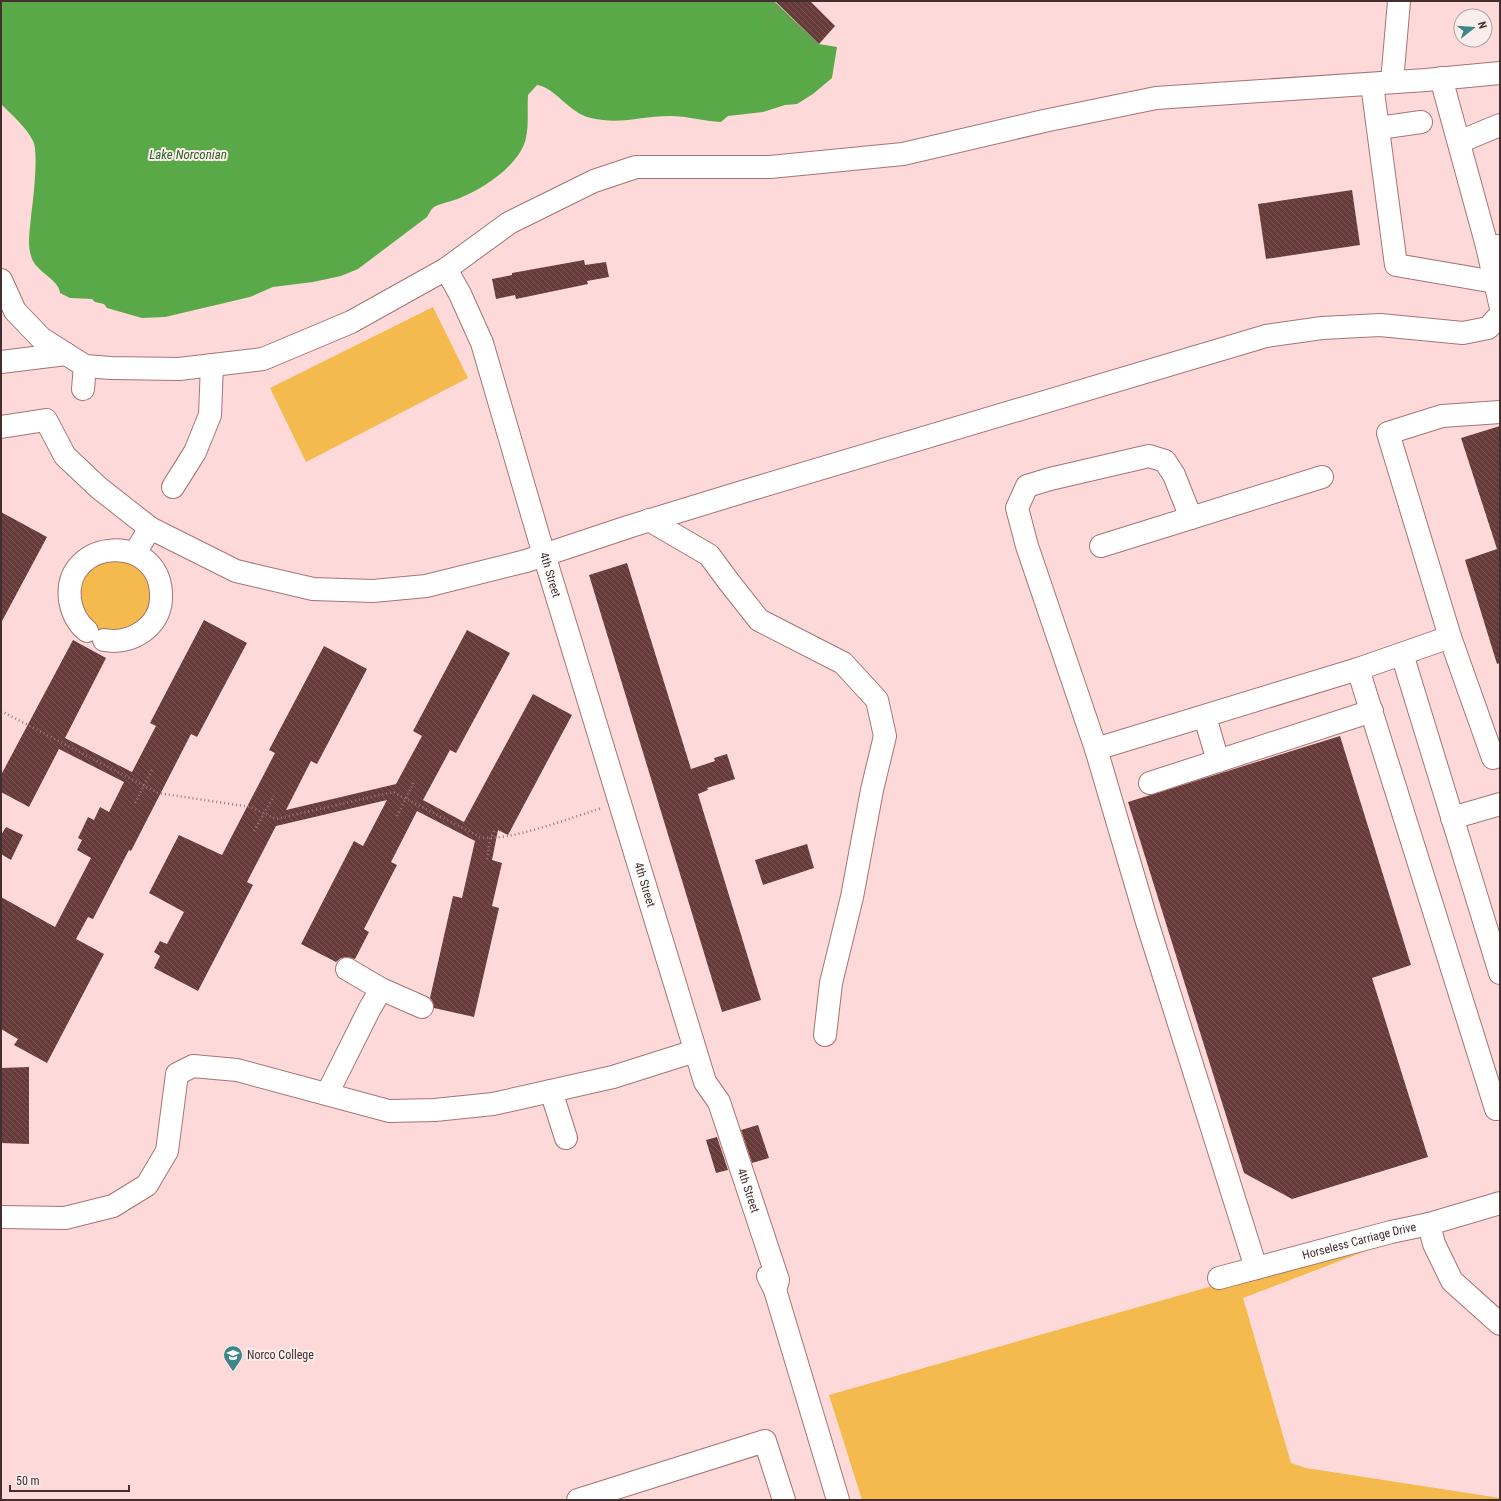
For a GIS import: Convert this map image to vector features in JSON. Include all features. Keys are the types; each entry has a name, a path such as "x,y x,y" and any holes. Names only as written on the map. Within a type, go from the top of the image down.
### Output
{"street":[{"path":"1399,1 1382,83 1379,128 1396,265 1495,282"},
{"path":"1,280 15,311 41,338 85,366 178,369 263,359 351,322 446,269 509,223 594,181 636,167 770,166 903,154 1156,98 1382,83 1500,72"},
{"path":"1441,78 1459,142 1494,246 1495,282 1500,304"},
{"path":"1379,128 1421,122"},
{"path":"1459,142 1500,125"},
{"name":"4th Street","path":"446,269 460,294 482,343 544,555 705,1082 719,1102 743,1130 749,1147 775,1233 776,1285"},
{"path":"1,427 46,420 65,456 99,488 150,528 236,571 313,589 373,592 426,586 544,555 649,520 1266,336 1322,328 1380,325 1464,333 1496,324"},
{"path":"1,356 41,338"},
{"path":"1,362 66,354"},
{"path":"173,487 194,452 210,415 212,365"},
{"path":"83,389 85,366"},
{"path":"1500,412 1442,416 1388,433 1450,637 1493,758 1500,755"},
{"path":"1191,518 1174,475 1165,461 1149,456 1050,479 1028,486 1017,508 1027,546 1096,749 1147,922 1256,1268"},
{"path":"1101,546 1322,477"},
{"path":"649,520 709,555 759,620 843,663 877,700 885,736 872,790 852,897 831,983 825,1035"},
{"path":"135,554 150,528"},
{"path":"123,550 135,554 145,560 153,569 158,580 161,591 161,603 157,614 151,624 132,638 120,641 96,635 76,619 71,607 70,588 77,569 86,560 104,551 123,550"},
{"path":"1096,749 1205,717 1358,669 1450,637"},
{"path":"1402,654 1500,973"},
{"path":"1358,669 1496,1109"},
{"path":"1150,783 1372,711"},
{"path":"1205,717 1218,762"},
{"path":"1452,818 1500,804"},
{"path":"347,969 381,989 422,1007"},
{"path":"327,1094 381,989"},
{"path":"1,1217 65,1218 113,1206 147,1185 167,1151 177,1074 193,1066 237,1070 389,1111 436,1110 492,1104 613,1077 695,1051"},
{"path":"705,1082 724,1153 756,1250 776,1285 838,1500"},
{"path":"551,1091 566,1138"},
{"name":"Horseless Carriage Drive","path":"1219,1278 1391,1232 1429,1224 1500,1203"},
{"path":"1429,1224 1434,1244 1452,1281 1500,1324"},
{"path":"578,1500 765,1441 784,1500"}],"path":[{"path":"770,1 814,43 808,50"},
{"path":"766,20 778,8"},
{"path":"1,711 158,793 251,807 276,819 393,792 480,837 490,839 526,831 620,803"},
{"path":"134,804 152,770"},
{"path":"397,816 414,782"},
{"path":"254,831 274,796"},
{"path":"487,859 490,839 495,829"}],"shaded area":[{"path":"433,307 468,378 306,462 270,388"},
{"path":"122,558 146,573 153,602 136,627 107,633 98,630 89,624 79,607 81,578 102,559"},
{"path":"1392,1241 1243,1298 1291,1463 1306,1468 1500,1498 1500,1500 862,1500 829,1395 1216,1285"}],"water":[{"name":"Lake Norconian","path":"1,1 774,1 819,44 837,47 832,78 813,94 797,104 785,105 763,112 728,116 721,122 670,116 612,121 591,118 576,112 550,91 537,85 528,95 528,122 526,138 517,157 509,166 490,182 480,188 460,198 434,207 427,217 358,269 341,276 313,282 273,287 250,297 165,317 142,318 107,308 104,304 95,302 92,299 70,298 60,293 56,284 33,262 29,241 36,155 33,141 27,131 1,104"}],"building":[{"path":"775,1 810,1 835,26 819,44"},
{"path":"1352,190 1360,245 1266,259 1258,204"},
{"path":"584,260 585,265 606,262 609,277 587,281 588,284 516,299 515,295 496,299 492,279 512,275 512,273"},
{"path":"1500,426 1500,663 1497,664 1465,560 1497,549 1461,438"},
{"path":"1,512 47,537 1,623"},
{"path":"627,563 691,769 715,761 714,758 727,754 735,779 707,788 708,790 698,794 761,1000 722,1012 589,575"},
{"path":"204,620 247,643 197,737 191,734 131,851 129,850 93,919 88,917 76,939 104,954 47,1063 14,1045 18,1039 1,1029 1,897 55,927 91,858 77,850 82,840 78,838 88,817 94,820 100,807 109,812 124,782 59,749 29,807 1,792 1,775 73,640 106,658 65,738 132,772 156,726 150,723"},
{"path":"467,630 510,653 456,753 450,750 423,800 464,822 533,694 572,715 508,835 498,830 492,860 502,863 492,906 499,908 474,1017 434,1008 430,998 453,896 462,898 475,841 417,811 391,862 397,865 364,929 369,932 355,959 347,957 341,958 336,962 301,944 354,841 363,846 387,800 276,826 247,882 253,885 198,991 154,968 160,956 154,952 160,941 167,944 184,912 149,893 179,835 222,855 275,753 269,750 324,646 367,669 317,764 311,761 286,810 396,784 422,736 413,731"},
{"path":"1340,736 1411,965 1372,978 1428,1157 1292,1199 1244,1173 1128,802"},
{"path":"6,827 23,835 11,860 1,854 1,835"},
{"path":"807,844 814,868 763,885 755,860"},
{"path":"29,1067 29,1144 1,1143 1,1068"},
{"path":"758,1125 769,1158 752,1163 741,1130"},
{"path":"717,1137 728,1170 716,1173 706,1140"}],"place":[{"name":"Norco College","path":"233,1372"}]}
